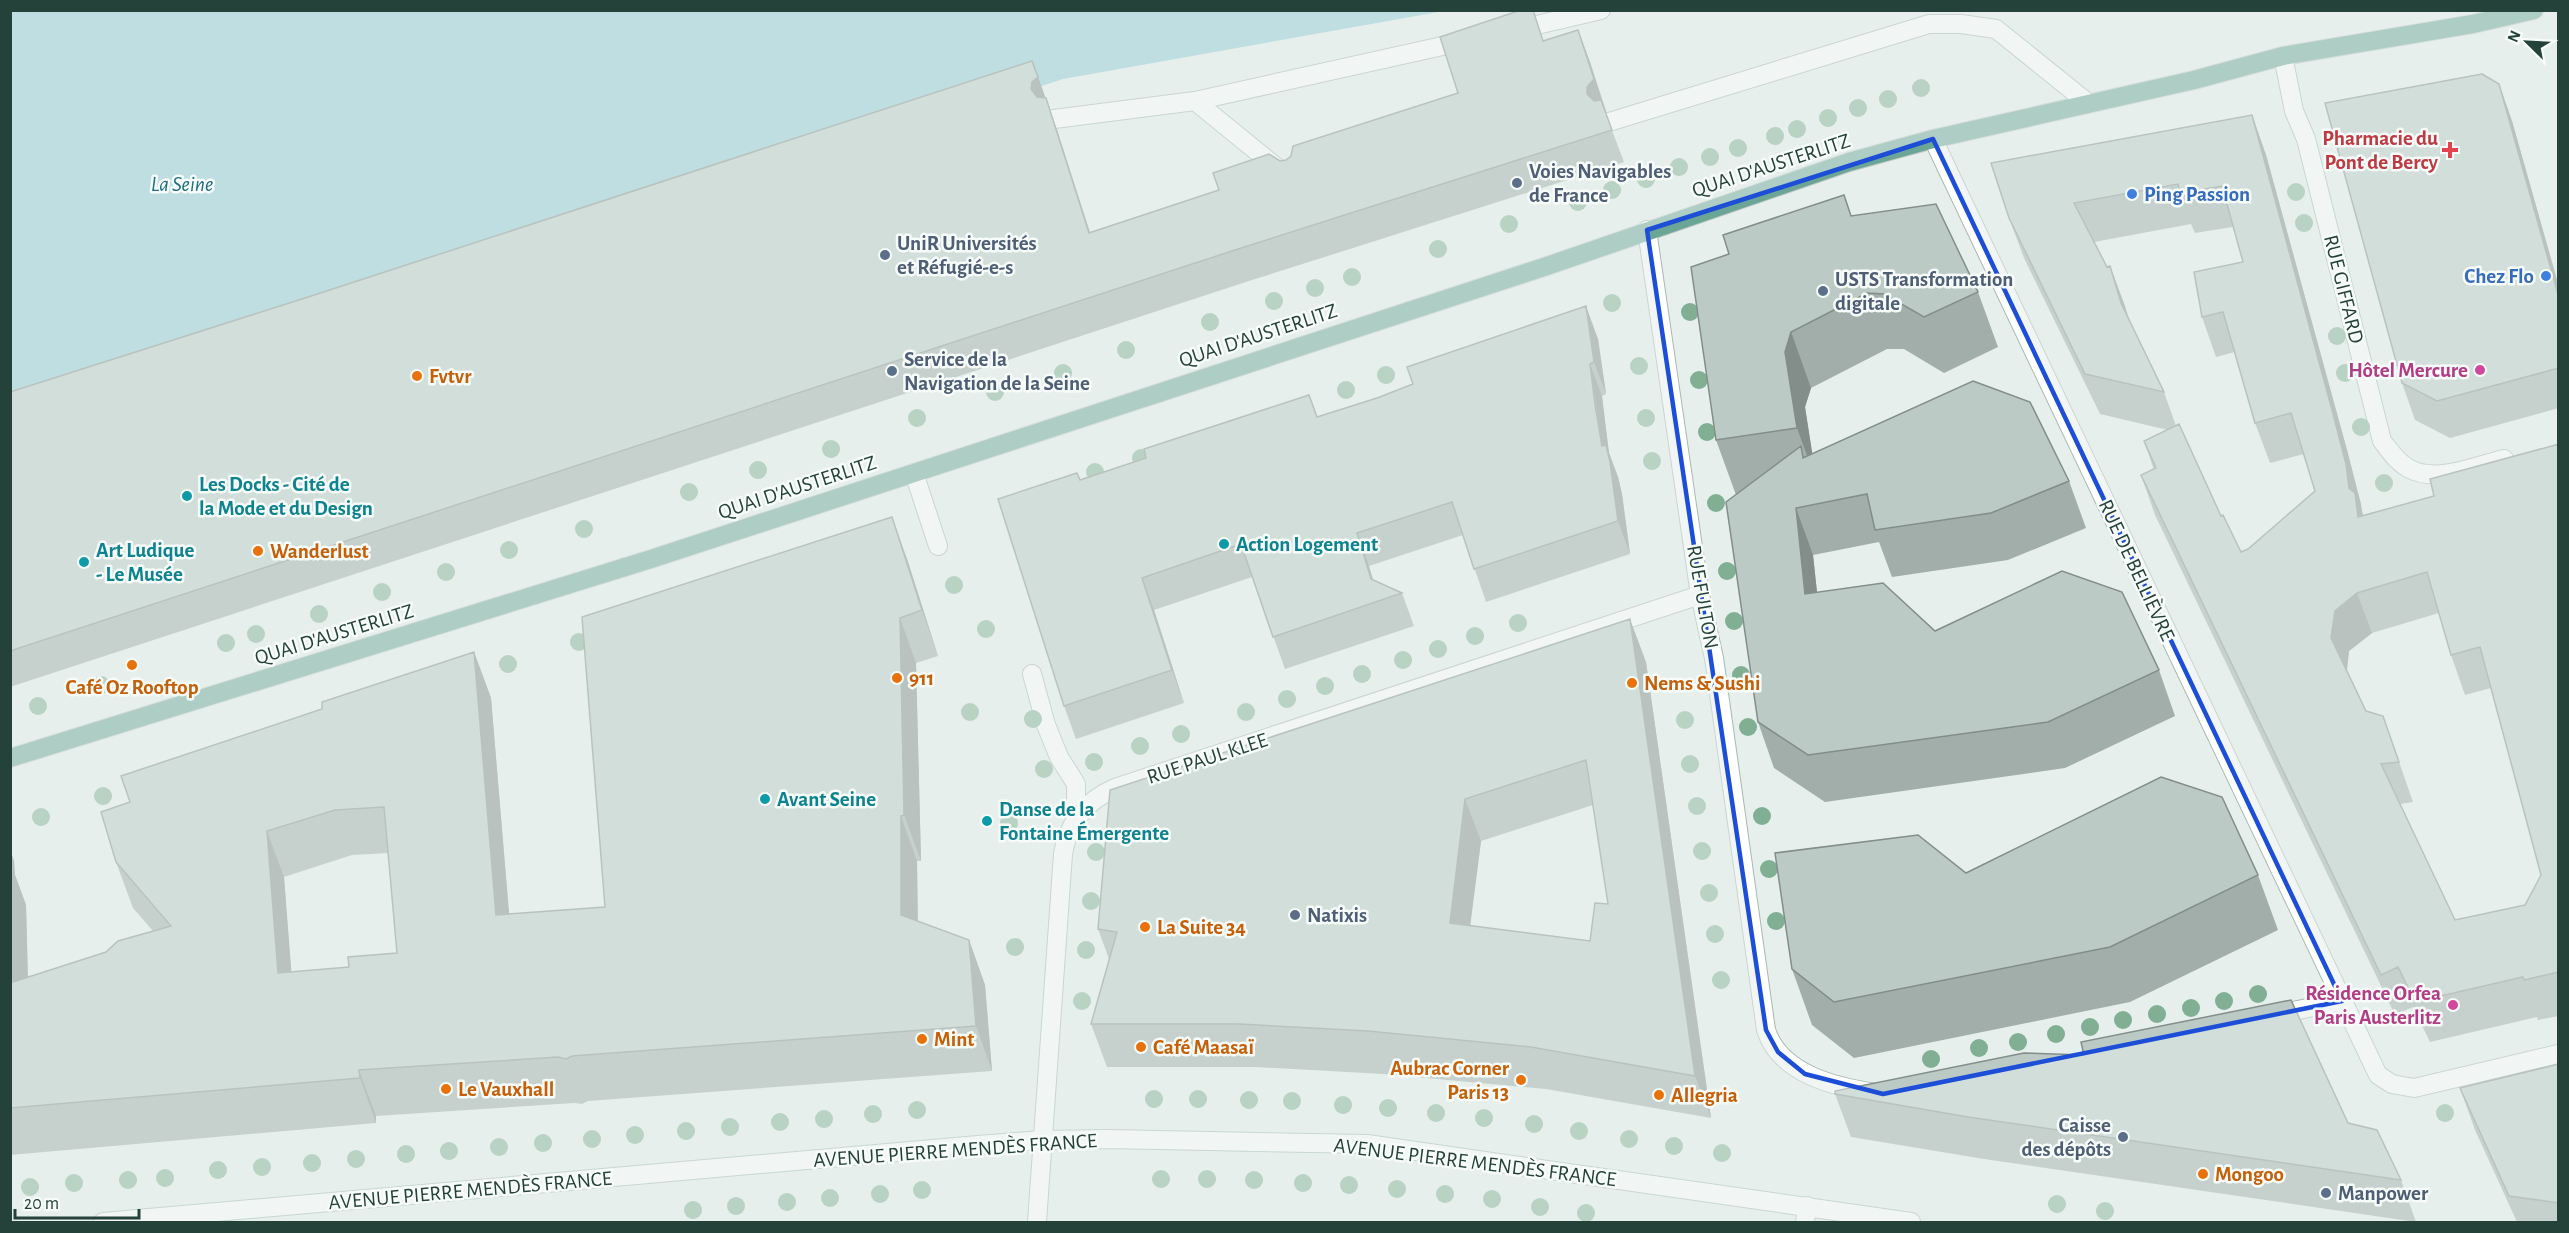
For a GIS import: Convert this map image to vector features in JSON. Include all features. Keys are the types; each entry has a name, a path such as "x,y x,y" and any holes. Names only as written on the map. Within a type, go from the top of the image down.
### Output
{"main road":[{"name":"QUAI D'AUSTERLITZ","path":"10,758 651,559 1547,266 1849,162 1933,139 2194,80 2283,56 2473,24 2535,10"}],"street":[{"path":"1054,119 1195,101 1601,10"},
{"path":"1609,122 1929,24 1961,24 1996,29 2088,103"},
{"name":"RUE GIFFARD","path":"2283,56 2294,111 2306,139 2382,441 2399,462 2411,470 2439,475 2526,454"},
{"path":"1195,101 1294,182"},
{"name":"RUE DE BELLIÈVRE","path":"1933,139 2378,1075 2392,1084 2414,1088 2559,1054"},
{"name":"RUE FULTON","path":"1647,230 1700,595 1714,658 1762,1016 1770,1043 1799,1070 1821,1080 1869,1092 1890,1094"},
{"path":"914,472 938,546"},
{"name":"RUE PAUL KLEE","path":"1037,1222 1063,854 1065,840 1088,804 1115,788 1700,595"},
{"path":"1032,674 1046,725 1059,757 1076,784 1076,820"},
{"path":"2253,1020 2342,1001"},
{"name":"AVENUE PIERRE MENDÈS FRANCE","path":"103,1222 1042,1140 1367,1144 1806,1214 1911,1222"}],"highlighted area":[{"path":"1933,139 2342,1001 1883,1094 1805,1074 1778,1052 1766,1030 1647,230"}],"water":[{"name":"La Seine","path":"11,11 1444,11 1063,79 342,313 11,416"}],"building":[{"path":"1521,10 1533,10 1543,41 1578,30 1594,79 1587,87 1587,94 1594,101 1601,100 1612,130 1238,249 10,651 10,392 1032,61 1038,77 1032,82 1031,89 1037,97 1046,98 1089,233 1219,190 1213,173 1269,154 1280,161 1286,160 1291,156 1293,146 1458,93 1440,37"},
{"path":"2482,74 2499,84 2559,298 2559,368 2437,401 2402,383 2325,103"},
{"path":"2252,115 2332,410 2346,464 2349,488 2355,493 2358,517 2434,496 2430,479 2559,444 2559,972 2524,980 2523,977 2415,1002 2398,967 2381,975 2141,475 2156,468 2144,441 2179,424 2221,516 2223,515 2241,552 2248,549 2315,491 2291,413 2255,423 2223,312 2202,317 2194,272 2243,262 2222,186 2180,193 2178,184 2074,203 2107,267 2110,266 2121,303 2164,392 2085,374 2009,218 1991,163","holes":["2427,572 2451,655 2480,647 2541,875 2525,905 2455,920 2381,764 2399,762 2383,716 2366,711 2331,638 2335,611 2357,593"]},
{"path":"1844,195 1851,216 1936,204 1978,292 1924,317 1884,294 1867,293 1791,332 1785,352 1797,428 1716,440 1691,267 1729,254 1723,235"},
{"name":"Action Logement","path":"1586,306 1594,362 1590,364 1595,405 1602,446 1606,445 1610,462 1618,521 1474,569 1452,502 1357,533 1371,579 1402,593 1273,637 1241,544 1142,578 1172,670 1064,706 998,499 1077,473 1080,480 1146,458 1144,449 1309,395 1317,417 1377,398 1413,384 1407,367"},
{"path":"1973,381 2030,402 2069,481 1991,513 1875,530 1867,494 1796,508 1805,594 1883,583 1935,631 2062,571 2122,592 2159,670 2048,722 1808,755 1758,722 1726,502 1801,446 1803,458"},
{"name":"Avant Seine","path":"892,517 922,610 900,618 904,815 901,816 901,915 969,940 976,1026 572,1056 566,1059 558,1057 359,1070 360,1078 10,1108 10,902 13,982 106,952 118,941 171,926 116,862 101,812 130,802 121,776 322,709 322,702 474,652 496,915 605,907 582,617","holes":["384,807 397,953 348,957 349,967 278,973 267,831 335,810"]},
{"path":"1630,619 1695,1076 1531,1047 1368,1031 1239,1024 1091,1024 1117,932 1098,929 1110,790","holes":["1586,760 1608,904 1595,903 1590,941 1450,923 1465,799"]},
{"path":"2161,777 2222,797 2258,875 2110,947 1834,1002 1792,969 1775,853 1918,835 1966,873"},
{"path":"2291,1000 2348,1123 2377,1130 2401,1180 1968,1117 1835,1094 1835,1091 2024,1053 2084,1055 2081,1042"},
{"path":"2559,1064 2559,1203 2509,1196 2460,1088"}],"place":[{"name":"Pharmacie du Pont de Bercy","path":"2450,150"},
{"name":"Voies Navigables de France","path":"1517,183"},
{"name":"Ping Passion","path":"2132,194"},
{"name":"UniR Universités et Réfugié-e-s","path":"885,255"},
{"name":"Chez Flo","path":"2546,276"},
{"name":"USTS Transformation digitale","path":"1823,291"},
{"name":"Hôtel Mercure","path":"2480,370"},
{"name":"Service de la Navigation de la Seine","path":"892,371"},
{"name":"Fvtvr","path":"417,376"},
{"name":"Les Docks - Cité de la Mode et du Design","path":"187,496"},
{"name":"Action Logement","path":"1224,544"},
{"name":"Wanderlust","path":"258,551"},
{"name":"Art Ludique - Le Musée","path":"84,562"},
{"name":"Café Oz Rooftop","path":"132,665"},
{"name":"911","path":"897,678"},
{"name":"Nems & Sushi","path":"1632,683"},
{"name":"Avant Seine","path":"765,799"},
{"name":"Danse de la Fontaine Émergente","path":"987,821"},
{"name":"Natixis","path":"1295,915"},
{"name":"La Suite 34","path":"1145,927"},
{"name":"Résidence Orfea Paris Austerlitz","path":"2453,1005"},
{"name":"Mint","path":"922,1039"},
{"name":"Café Maasaï","path":"1141,1047"},
{"name":"Aubrac Corner Paris 13","path":"1521,1080"},
{"name":"Le Vauxhall","path":"446,1089"},
{"name":"Allegria","path":"1659,1095"},
{"name":"Caisse des dépôts","path":"2123,1137"},
{"name":"Mongoo","path":"2203,1174"},
{"name":"Manpower","path":"2326,1193"}]}
